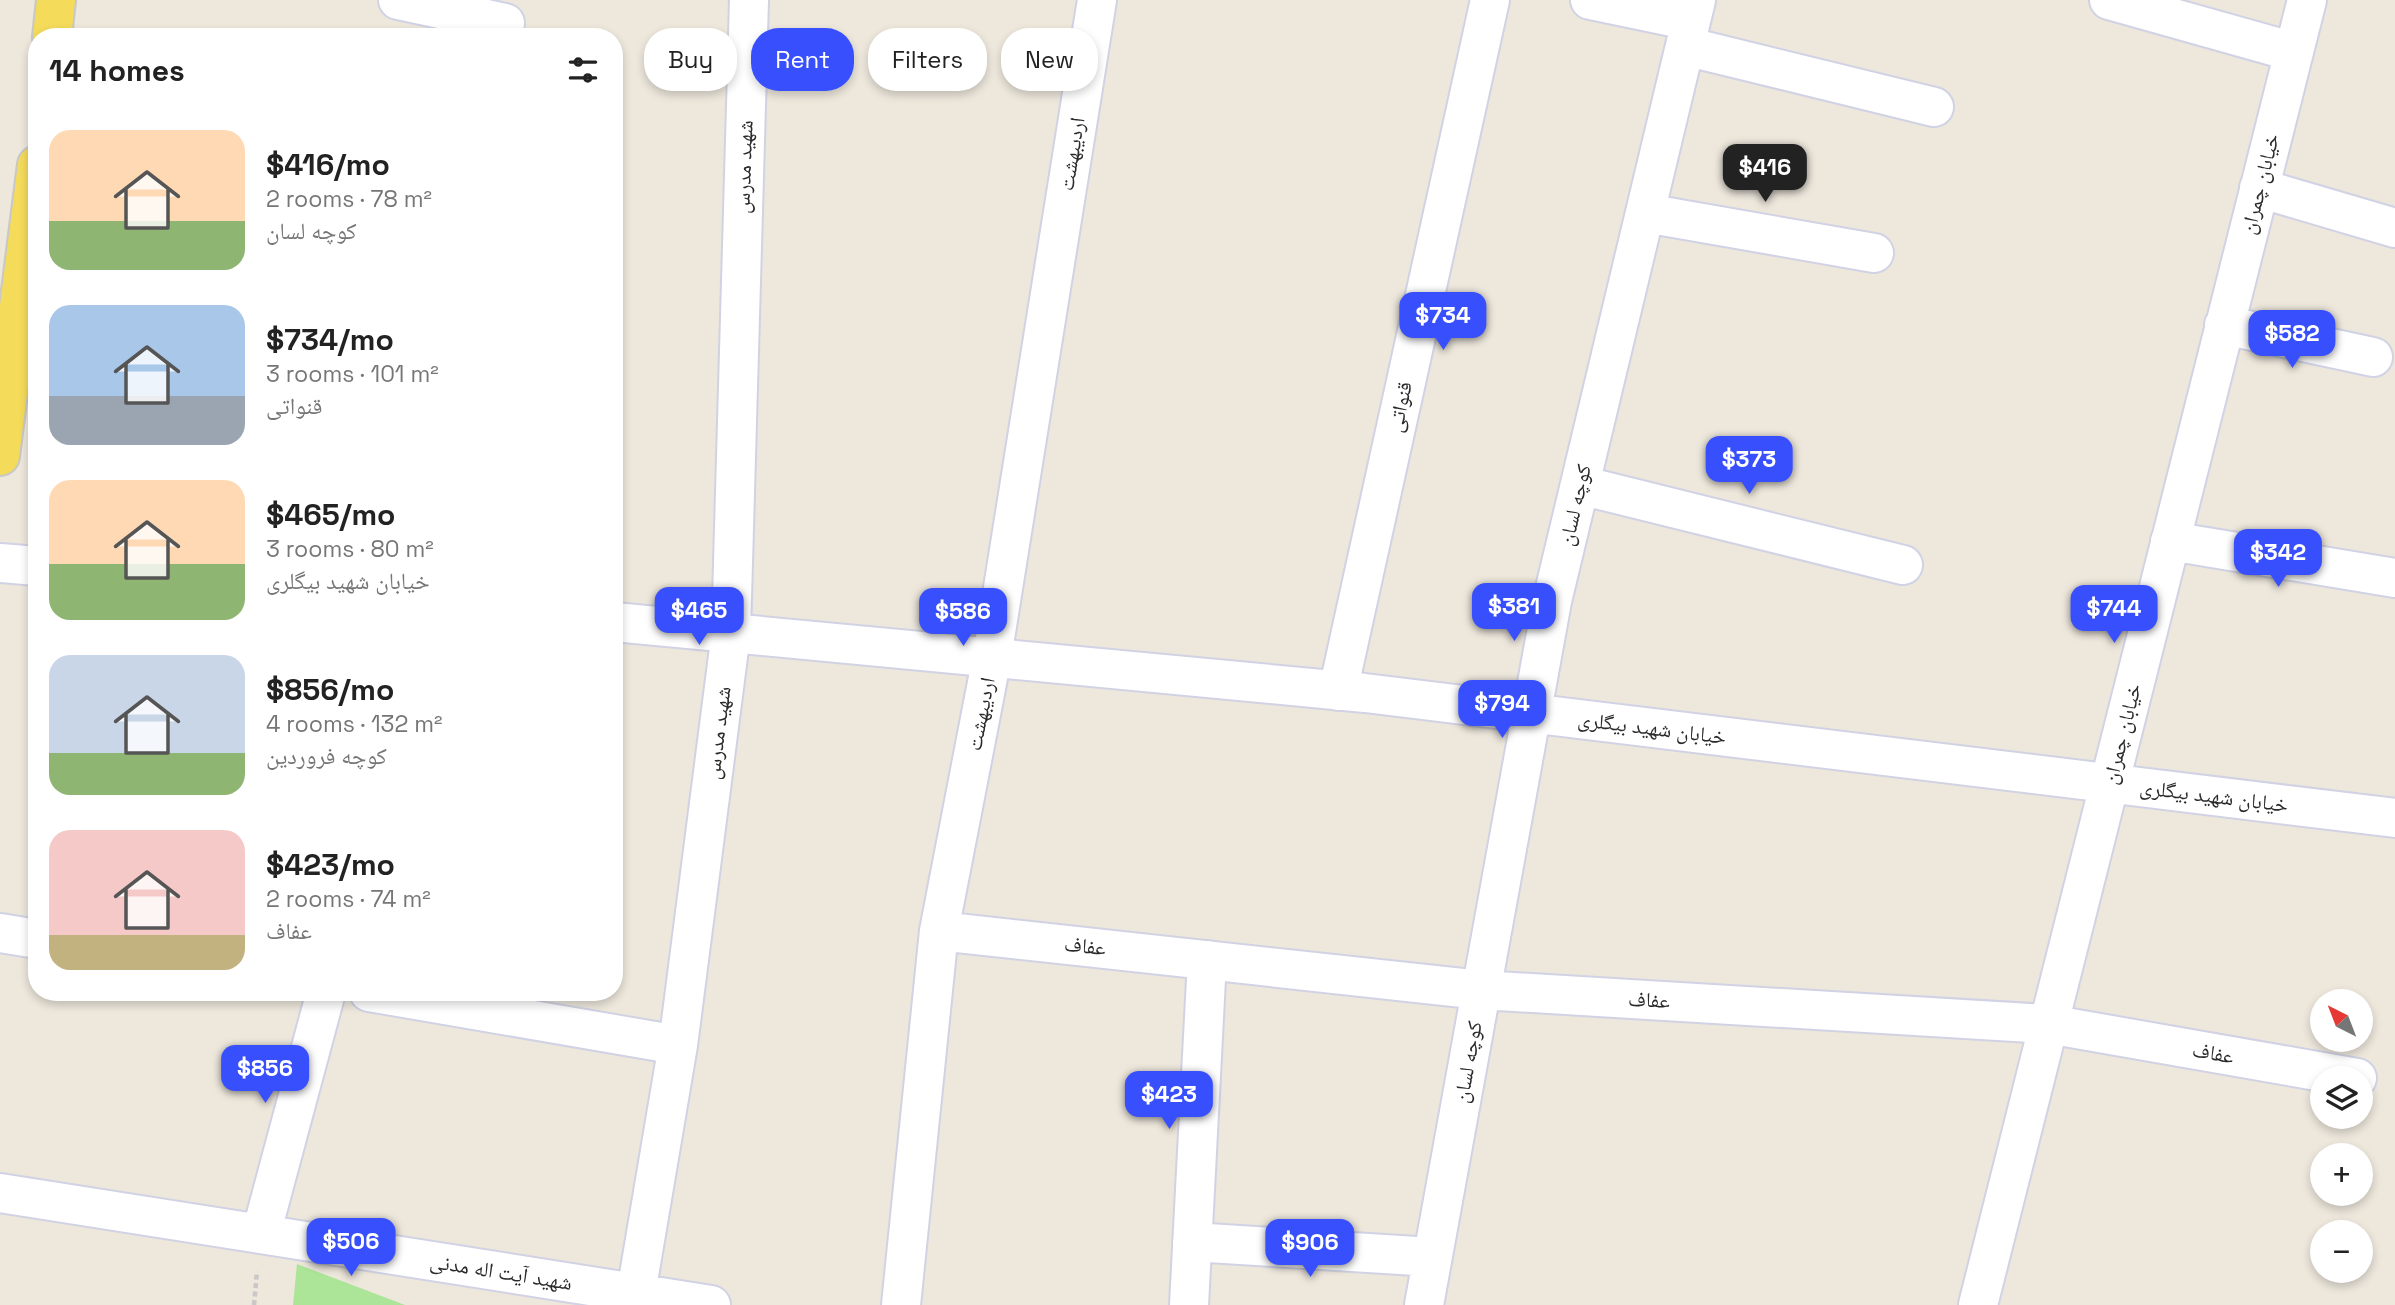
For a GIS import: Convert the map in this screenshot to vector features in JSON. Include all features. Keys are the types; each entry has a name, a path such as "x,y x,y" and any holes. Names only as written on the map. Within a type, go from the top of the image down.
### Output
{"main road":[{"path":"53,28 56,0"},
{"path":"0,456 13,257 28,200"}],"street":[{"path":"398,0 506,20"},
{"name":"شهید مدرس","path":"636,1293 678,1045 731,633 748,0"},
{"name":"اردیبهشت","path":"901,1305 939,931 992,657 1097,0"},
{"name":"قنواتی","path":"1338,691 1490,0"},
{"path":"1590,0 1691,22 1934,107"},
{"path":"2109,0 2294,52"},
{"name":"خیابان چمران","path":"1978,1305 2307,0"},
{"name":"کوچه لسان","path":"1424,1305 1552,601 1691,22"},
{"path":"2259,188 2395,228"},
{"path":"1645,213 1874,253"},
{"path":"2224,325 2373,357"},
{"path":"1580,485 1903,565"},
{"path":"2170,541 2395,578"},
{"path":"0,563 28,565"},
{"name":"خیابان شهید بیگلری","path":"623,623 1338,691 2395,818"},
{"name":"عفاف","path":"939,931 1482,990 2048,1024 2310,1069"},
{"path":"0,933 28,938"},
{"path":"1189,1305 1208,960"},
{"path":"261,1234 324,1001"},
{"path":"421,1001 678,1045"},
{"name":"شهید آیت اله مدنی","path":"0,1193 711,1305"},
{"path":"1192,1242 1432,1257"}],"green space":[{"path":"297,1264 405,1305 293,1305"}]}
